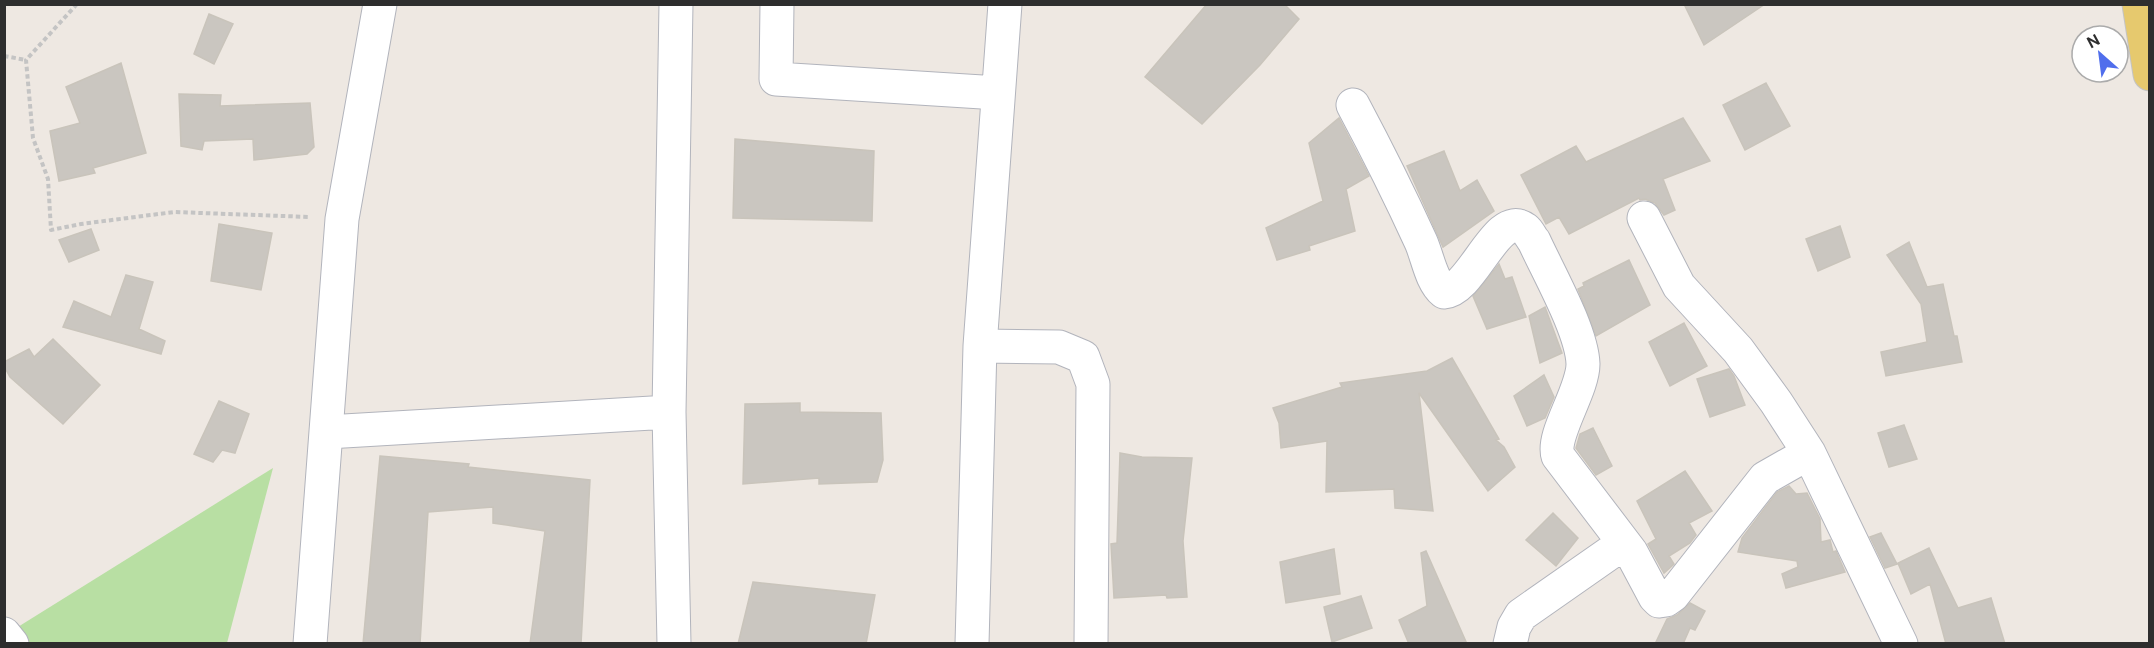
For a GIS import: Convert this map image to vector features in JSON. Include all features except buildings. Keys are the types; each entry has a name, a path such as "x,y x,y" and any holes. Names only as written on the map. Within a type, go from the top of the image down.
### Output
{"main road":[{"path":"2139,4 2150,74"}],"street":[{"path":"310,644 342,219 381,4"},
{"path":"674,644 669,411 676,4"},
{"path":"777,4 776,79 998,93"},
{"path":"972,644 991,346 998,93 1005,4"},
{"path":"1353,105 1426,252 1436,283 1444,292 1457,288 1497,236 1508,228 1515,226 1525,229 1534,241 1579,339 1583,363 1581,382 1557,442 1557,450 1564,466 1624,543 1655,597 1662,602 1672,595 1765,478 1809,453"},
{"path":"1644,218 1679,286 1738,350 1809,453 1901,644"},
{"path":"991,346 1059,347 1083,357 1093,384 1091,644"},
{"path":"327,432 669,411"},
{"path":"1510,644 1514,627 1521,615 1624,543"},
{"path":"4,634 12,644"}],"path":[{"path":"77,4 26,60 33,138 48,179 51,230 174,212 342,219"},
{"path":"4,56 26,60"}],"green space":[{"path":"273,468 227,643 5,644 5,635"}]}
